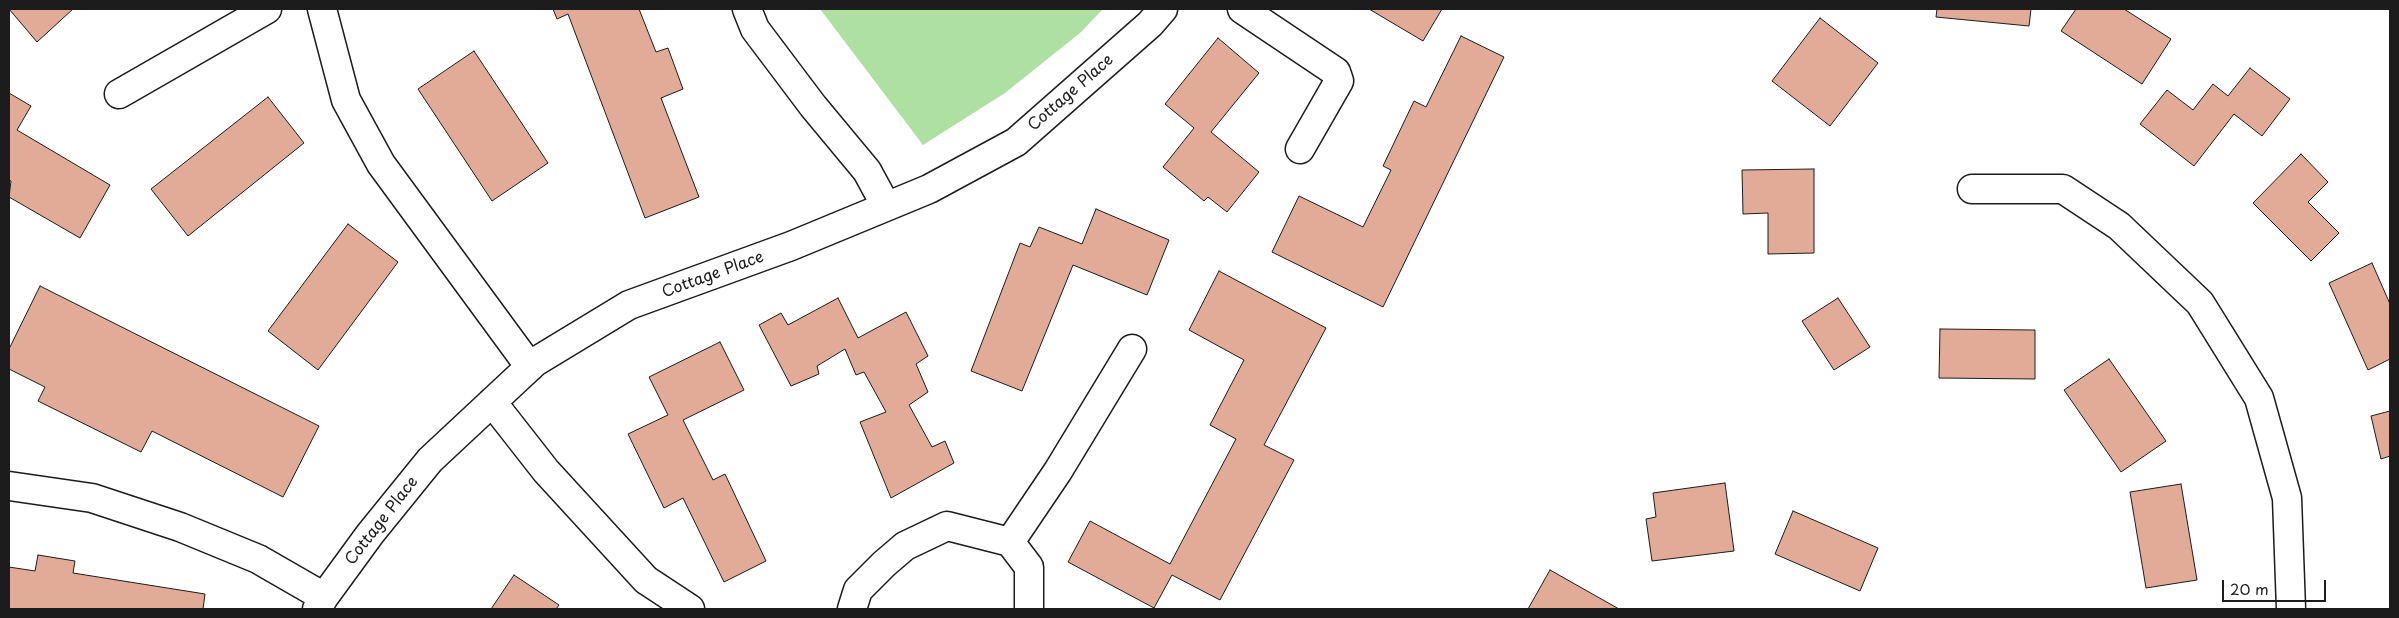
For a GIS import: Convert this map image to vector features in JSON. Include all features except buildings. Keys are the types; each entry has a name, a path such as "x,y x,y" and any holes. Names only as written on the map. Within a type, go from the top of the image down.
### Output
{"street":[{"path":"120,94 267,9"},
{"path":"322,9 346,100 381,164 530,367"},
{"path":"747,9 755,28 814,106 867,171 886,206"},
{"name":"Cottage Place","path":"321,603 430,460 530,367 629,305 791,246 929,189 1016,142 1150,24 1163,9"},
{"path":"1242,9 1336,72 1340,81 1300,149"},
{"path":"1972,189 2064,189 2118,226 2200,303 2259,398 2286,498 2291,609"},
{"path":"1010,542 1058,471 1132,349"},
{"path":"492,402 546,471 646,580 690,609"},
{"path":"9,486 92,498 180,527 258,558 321,603"},
{"path":"852,609 858,590 884,564 905,546 946,526 1010,542 1029,567 1030,609"}],"green space":[{"path":"820,9 1103,9 1080,33 1005,93 923,145"}]}
